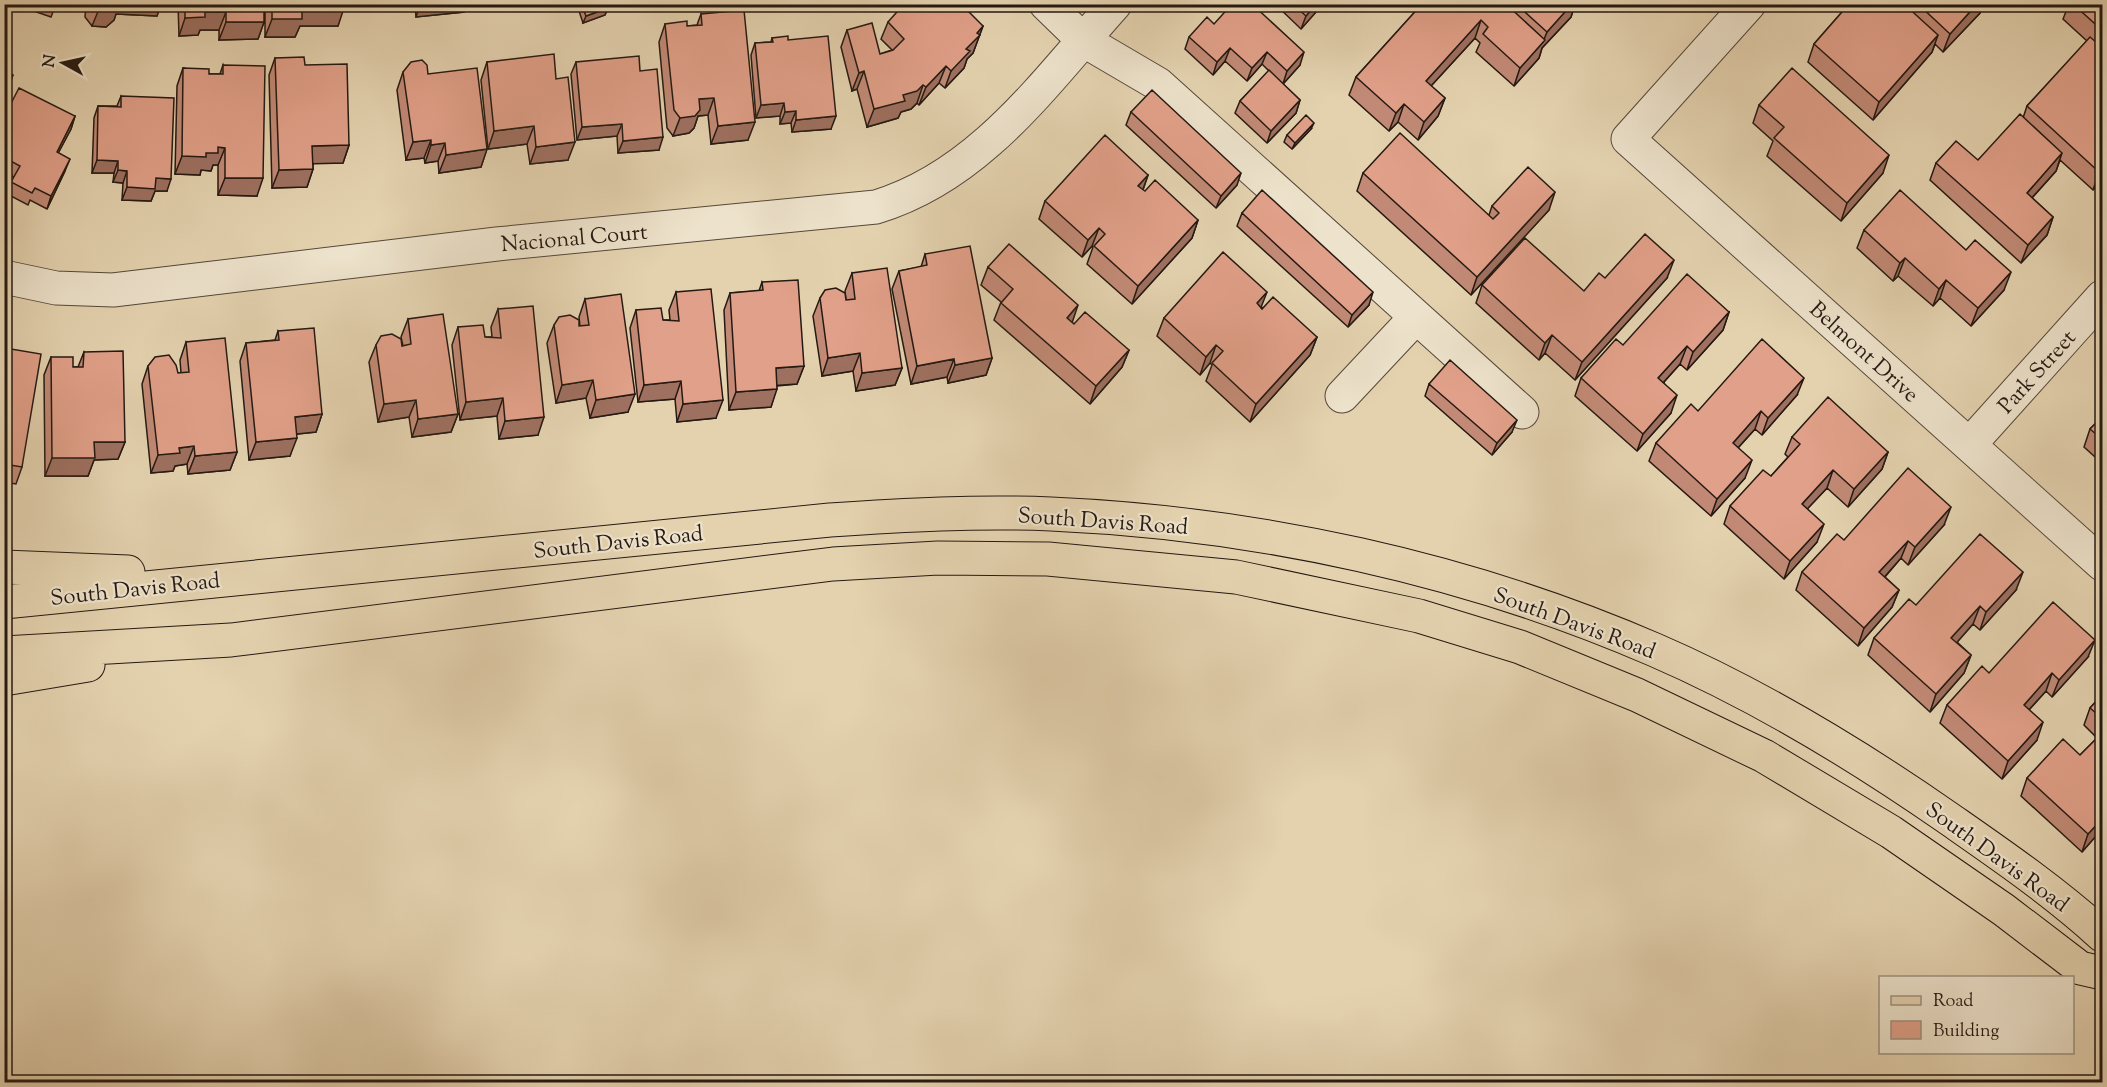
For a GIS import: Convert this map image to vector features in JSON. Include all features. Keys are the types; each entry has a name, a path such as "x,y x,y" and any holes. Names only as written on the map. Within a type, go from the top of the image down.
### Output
{"main road":[{"name":"South Davis Road","path":"4,602 238,576 830,520 940,513 1050,514 1136,519 1241,533 1330,549 1429,572 1535,603 1654,650 1725,683 1812,729 1913,794 2030,876 2103,935"},
{"name":"South Davis Road","path":"4,653 231,640 844,563 938,558 1048,559 1236,577 1419,616 1520,647 1637,695 1764,756 1891,832 2004,910 2080,968 2103,973"},
{"path":"4,567 238,576"},
{"path":"4,679 231,640"}],"street":[{"path":"1046,4 1083,40 1158,84 1522,412"},
{"name":"Nacional Court","path":"4,277 56,288 113,290 497,244 876,207 903,199 928,186 973,156 998,134 1116,4"},
{"name":"Belmont Drive","path":"1749,4 1628,139 2103,564"},
{"name":"Park Street","path":"1970,444 2103,297"},
{"path":"1342,396 1416,317"}],"building":[{"path":"95,4 118,4 113,9 99,9"},
{"path":"185,4 264,4 264,22 226,22 226,12 205,12 205,17 185,18"},
{"path":"272,4 344,4 344,8 302,8 302,19 272,19"},
{"path":"581,4 606,4 608,8 586,16"},
{"path":"904,4 935,4 937,6 938,4 961,4 983,26 977,33 980,35 966,49 970,51 951,71 946,66 926,87 923,85 917,91 903,95 905,101 874,109 864,71 859,73 847,30 872,23 880,54 893,50 904,39 888,22"},
{"path":"1232,4 1252,4 1304,52 1287,71 1267,52 1252,68 1230,48 1217,62 1189,37 1207,17 1214,24"},
{"path":"1293,4 1316,4 1306,16"},
{"path":"1422,4 1506,4 1545,40 1520,68 1483,34 1488,27 1481,20 1426,81 1445,98 1424,122 1404,104 1396,113 1356,77"},
{"path":"1516,4 1572,4 1547,32"},
{"path":"1849,4 1904,4 1938,35 1879,102 1814,44"},
{"path":"1918,4 1977,4 1950,34"},
{"path":"2073,4 2103,4 2103,31"},
{"path":"744,10 755,122 718,126 714,98 699,99 700,110 695,116 680,118 674,110 665,24 687,21 687,26 702,25 701,14"},
{"path":"788,36 788,40 828,36 836,116 796,120 796,111 785,112 784,103 761,105 755,43 773,42 772,38"},
{"path":"2090,37 2103,48 2103,168 2099,172 2027,106"},
{"path":"554,54 556,79 568,77 575,142 536,147 534,126 494,131 487,62"},
{"path":"639,56 640,71 657,69 663,137 623,141 622,124 582,127 576,62"},
{"path":"304,57 305,65 347,64 349,145 312,146 313,169 279,170 275,58"},
{"path":"422,60 427,65 428,74 477,68 487,149 446,155 445,143 431,145 431,140 413,142 403,72 411,62"},
{"path":"223,65 265,66 263,178 225,178 225,148 218,147 218,153 206,153 206,157 182,156 183,68 209,69 209,74 223,74"},
{"path":"1792,68 1889,155 1847,203 1774,138 1784,127 1759,105"},
{"path":"4,69 13,75 4,89"},
{"path":"1269,70 1300,100 1271,131 1240,101"},
{"path":"19,88 75,116 57,152 70,159 51,196 35,188 32,193 11,182 20,166 5,158 7,154 4,153 4,117"},
{"path":"1152,90 1241,173 1221,196 1131,112"},
{"path":"121,96 174,98 171,179 156,178 155,189 127,187 127,171 118,170 118,161 97,160 98,106 121,107"},
{"path":"2020,114 2062,153 2027,193 2053,217 2028,245 1936,163 1956,141 1978,160"},
{"path":"1306,115 1314,123 1295,143 1287,135"},
{"path":"1400,133 1493,219 1499,213 1492,206 1528,167 1555,192 1477,277 1363,173"},
{"path":"1105,135 1148,175 1138,186 1145,191 1155,180 1198,220 1138,286 1094,246 1105,234 1099,228 1088,240 1045,201"},
{"path":"1262,190 1373,292 1352,315 1242,213"},
{"path":"1900,190 1966,250 1975,240 2011,272 1978,308 1946,280 1939,289 1905,258 1900,263 1864,230"},
{"path":"1645,234 1674,260 1582,362 1552,335 1545,343 1482,285 1525,238 1584,291 1599,273 1605,278"},
{"path":"1009,244 1078,305 1067,318 1074,324 1085,312 1129,350 1096,386 1001,303 1013,289 988,267"},
{"path":"970,246 992,358 955,365 954,359 917,366 899,271 927,265 925,254"},
{"path":"1223,252 1267,292 1257,303 1262,309 1273,297 1317,337 1256,404 1212,363 1223,351 1216,345 1206,357 1164,318"},
{"path":"887,268 902,368 862,373 860,353 828,358 820,298 825,290 836,288 845,293 846,300 855,299 852,273"},
{"path":"1687,274 1729,312 1693,352 1687,346 1658,378 1677,395 1643,434 1581,378 1616,339 1623,345"},
{"path":"798,280 804,366 776,368 777,389 736,392 730,293 763,290 762,282"},
{"path":"711,289 723,400 683,404 681,381 644,385 636,310 661,308 663,320 679,321 676,292"},
{"path":"621,294 635,394 596,400 593,380 562,385 554,325 559,317 570,315 579,320 579,326 589,325 585,299"},
{"path":"533,306 544,417 505,421 503,398 466,402 458,327 483,325 485,337 501,338 498,309"},
{"path":"443,314 458,414 418,419 416,400 384,404 376,345 381,336 392,334 401,339 402,346 411,344 408,319"},
{"path":"314,328 322,414 295,417 297,438 256,442 246,343 279,340 278,331"},
{"path":"225,338 237,452 195,456 194,446 179,448 180,453 158,455 148,366 155,357 169,355 178,373 189,372 186,342"},
{"path":"1762,339 1804,378 1768,418 1761,411 1733,443 1752,460 1717,499 1656,443 1691,404 1698,411"},
{"path":"5,348 41,354 22,467 4,464"},
{"path":"123,351 125,442 94,442 95,458 52,458 51,357 73,357 73,367 83,367 84,352"},
{"path":"1450,360 1517,420 1497,443 1429,384"},
{"path":"1828,397 1888,452 1854,489 1833,470 1802,504 1824,524 1790,561 1730,506 1763,470 1771,476 1800,444 1792,437"},
{"path":"2103,416 2103,440 2090,429"},
{"path":"1908,468 1951,507 1915,547 1908,541 1879,572 1899,590 1864,628 1802,572 1837,534 1844,540"},
{"path":"1980,534 2023,572 1986,612 1980,606 1951,638 1971,655 1936,694 1874,638 1909,599 1916,605"},
{"path":"2053,602 2095,640 2059,680 2052,673 2024,705 2043,722 2008,761 1947,705 1982,666 1989,673"},
{"path":"2103,694 2103,719 2090,708"},
{"path":"2103,732 2103,818 2088,834 2027,778 2063,739 2080,755"}]}
